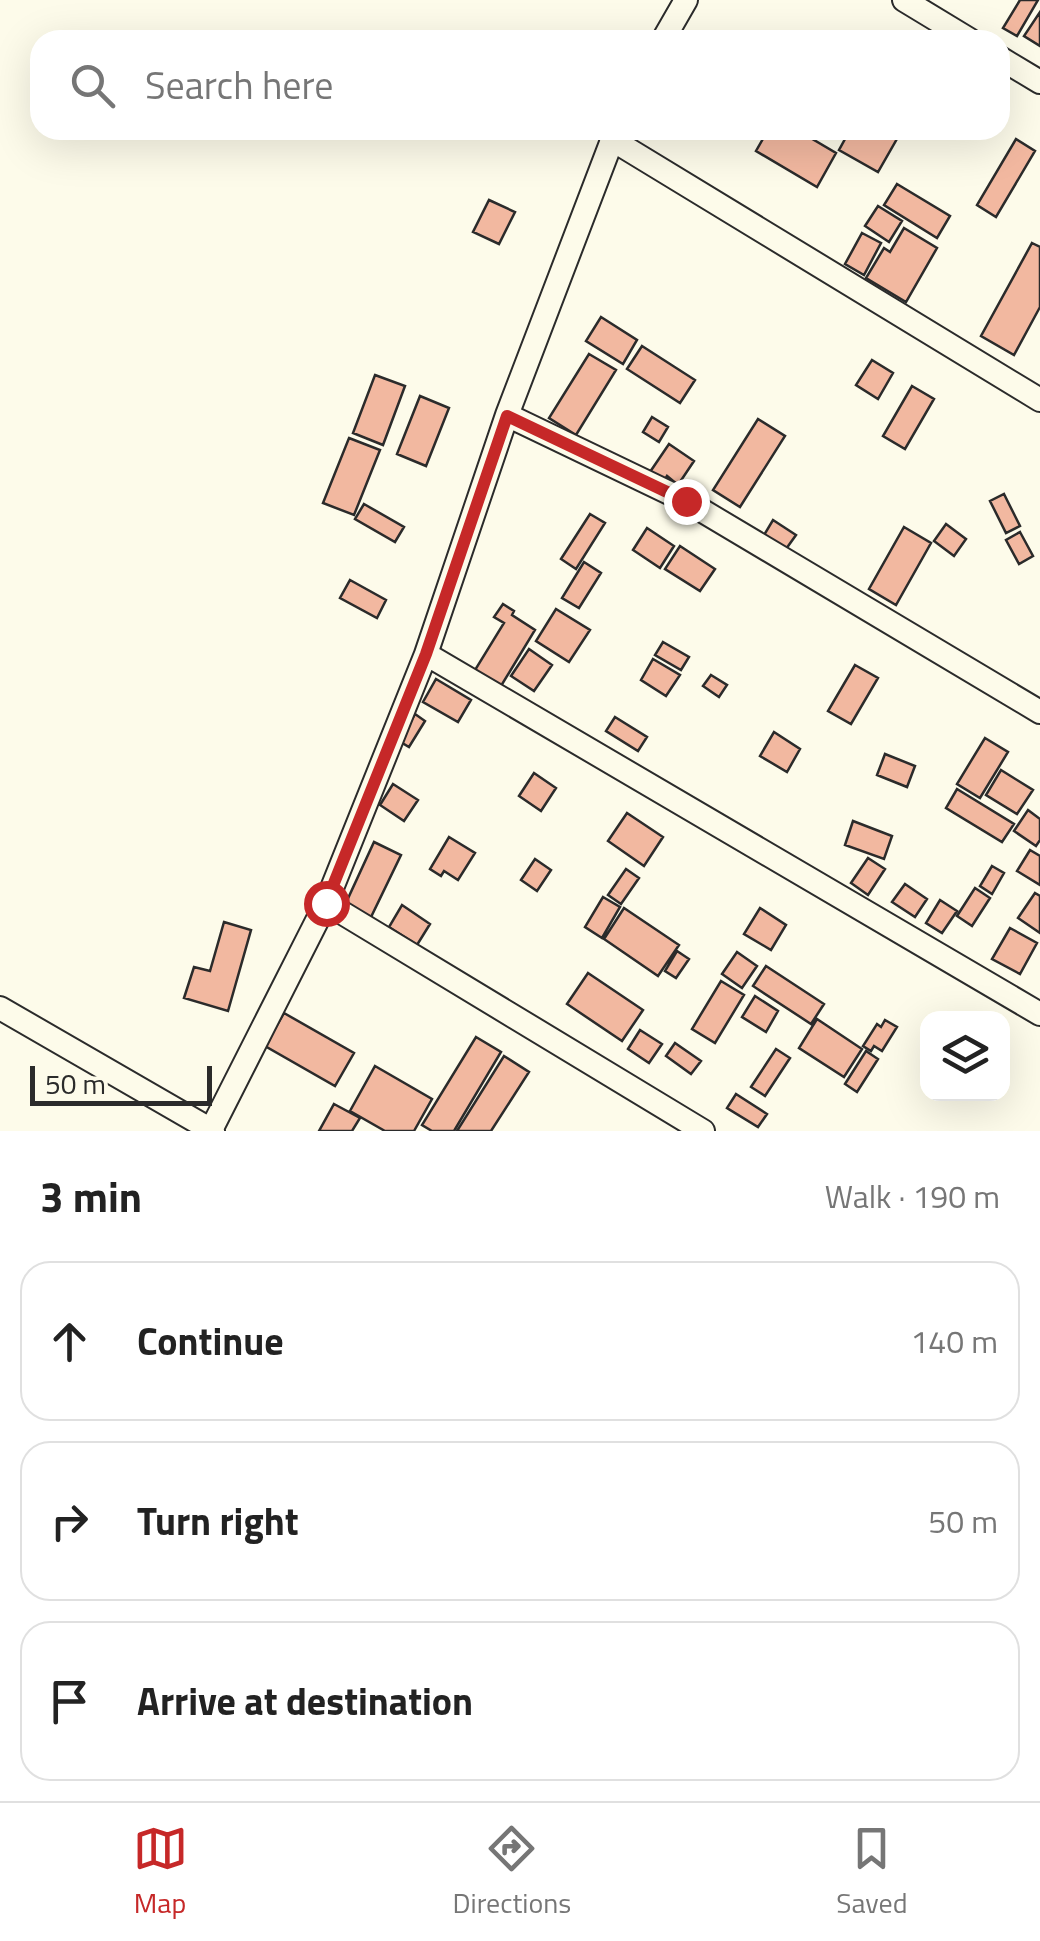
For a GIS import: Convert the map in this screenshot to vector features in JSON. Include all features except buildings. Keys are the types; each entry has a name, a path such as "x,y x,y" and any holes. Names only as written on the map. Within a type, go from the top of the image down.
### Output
{"street":[{"path":"670,30 686,0"},
{"path":"904,0 954,30"},
{"path":"1010,64 1040,82"},
{"path":"0,1008 212,1130 326,903 426,654 507,416 612,140"},
{"path":"624,140 1040,400"},
{"path":"507,416 686,501 1040,712"},
{"path":"426,654 1040,1014"},
{"path":"326,903 703,1131"}],"route":[{"path":"326,903 426,654 507,416 686,501"}]}
